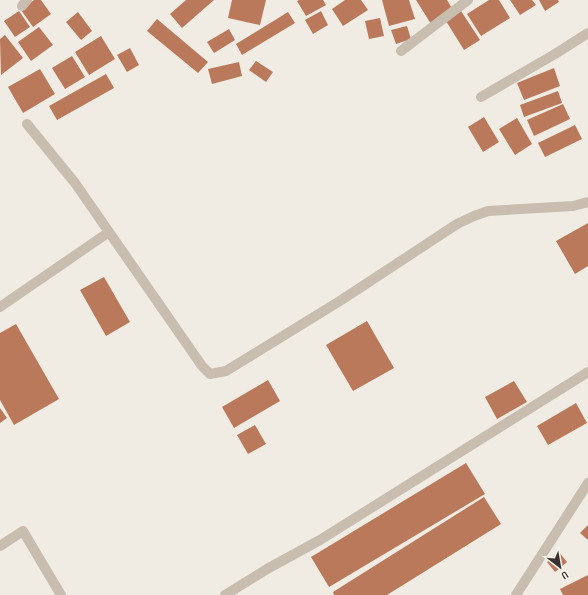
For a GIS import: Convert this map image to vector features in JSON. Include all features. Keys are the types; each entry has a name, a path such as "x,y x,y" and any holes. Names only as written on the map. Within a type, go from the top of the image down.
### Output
{"street":[{"path":"401,51 468,0"},
{"path":"481,97 588,33"},
{"path":"26,124 75,183 202,366 210,374 226,370 343,299 457,224 474,216 488,211 573,206 588,202"},
{"path":"0,308 109,232"},
{"path":"225,595 267,569 320,540 588,372"},
{"path":"516,595 588,483"},
{"path":"0,546 23,531 61,595"}],"building":[{"path":"34,0 41,0 51,14 33,27 21,10"},
{"path":"186,0 214,0 182,28 170,14"},
{"path":"232,0 266,0 260,25 228,18"},
{"path":"323,0 326,5 306,16 297,1"},
{"path":"345,0 361,0 368,10 343,26 332,9"},
{"path":"382,0 409,0 415,19 389,26"},
{"path":"416,0 447,0 453,10 431,24"},
{"path":"489,0 499,0 510,18 481,36 467,14"},
{"path":"510,0 532,0 536,5 520,15"},
{"path":"539,0 558,0 559,2 545,11"},
{"path":"19,11 30,27 15,37 4,21"},
{"path":"321,11 328,25 313,34 305,20"},
{"path":"461,11 480,40 464,50 446,21"},
{"path":"78,12 92,31 81,40 66,22"},
{"path":"288,12 295,23 242,55 236,44"},
{"path":"380,18 384,36 369,39 365,21"},
{"path":"157,19 208,62 198,73 147,31"},
{"path":"407,26 411,39 396,44 391,30"},
{"path":"39,27 53,45 31,61 18,42"},
{"path":"229,29 235,40 214,53 207,42"},
{"path":"5,35 23,58 1,75 0,39"},
{"path":"101,36 115,59 89,75 75,52"},
{"path":"130,48 139,65 127,72 117,55"},
{"path":"72,56 85,77 65,89 52,68"},
{"path":"256,61 273,72 266,82 249,70"},
{"path":"239,62 242,76 212,84 208,69"},
{"path":"554,68 560,86 524,100 517,83"},
{"path":"40,69 55,94 23,113 8,87"},
{"path":"106,74 114,88 57,120 49,106"},
{"path":"558,91 562,103 524,117 520,105"},
{"path":"563,104 570,119 534,136 527,120"},
{"path":"484,117 499,142 483,152 468,127"},
{"path":"517,118 532,144 515,155 499,129"},
{"path":"575,125 582,139 545,157 538,143"},
{"path":"588,223 588,266 575,274 556,241"},
{"path":"104,277 130,322 106,336 80,290"},
{"path":"367,321 394,368 353,391 326,345"},
{"path":"16,324 59,399 14,425 0,400 0,333"},
{"path":"268,380 280,401 234,428 222,407"},
{"path":"514,381 527,402 497,419 485,397"},
{"path":"576,403 587,423 548,445 537,426"},
{"path":"0,408 7,418 0,423"},
{"path":"255,425 266,444 248,454 237,435"},
{"path":"466,463 485,494 329,587 311,557"},
{"path":"484,497 501,524 387,595 334,595 333,592"},
{"path":"588,525 588,540 580,533"},
{"path":"559,552 567,562 555,572 547,562"},
{"path":"588,575 588,595 563,595 560,589"}]}
